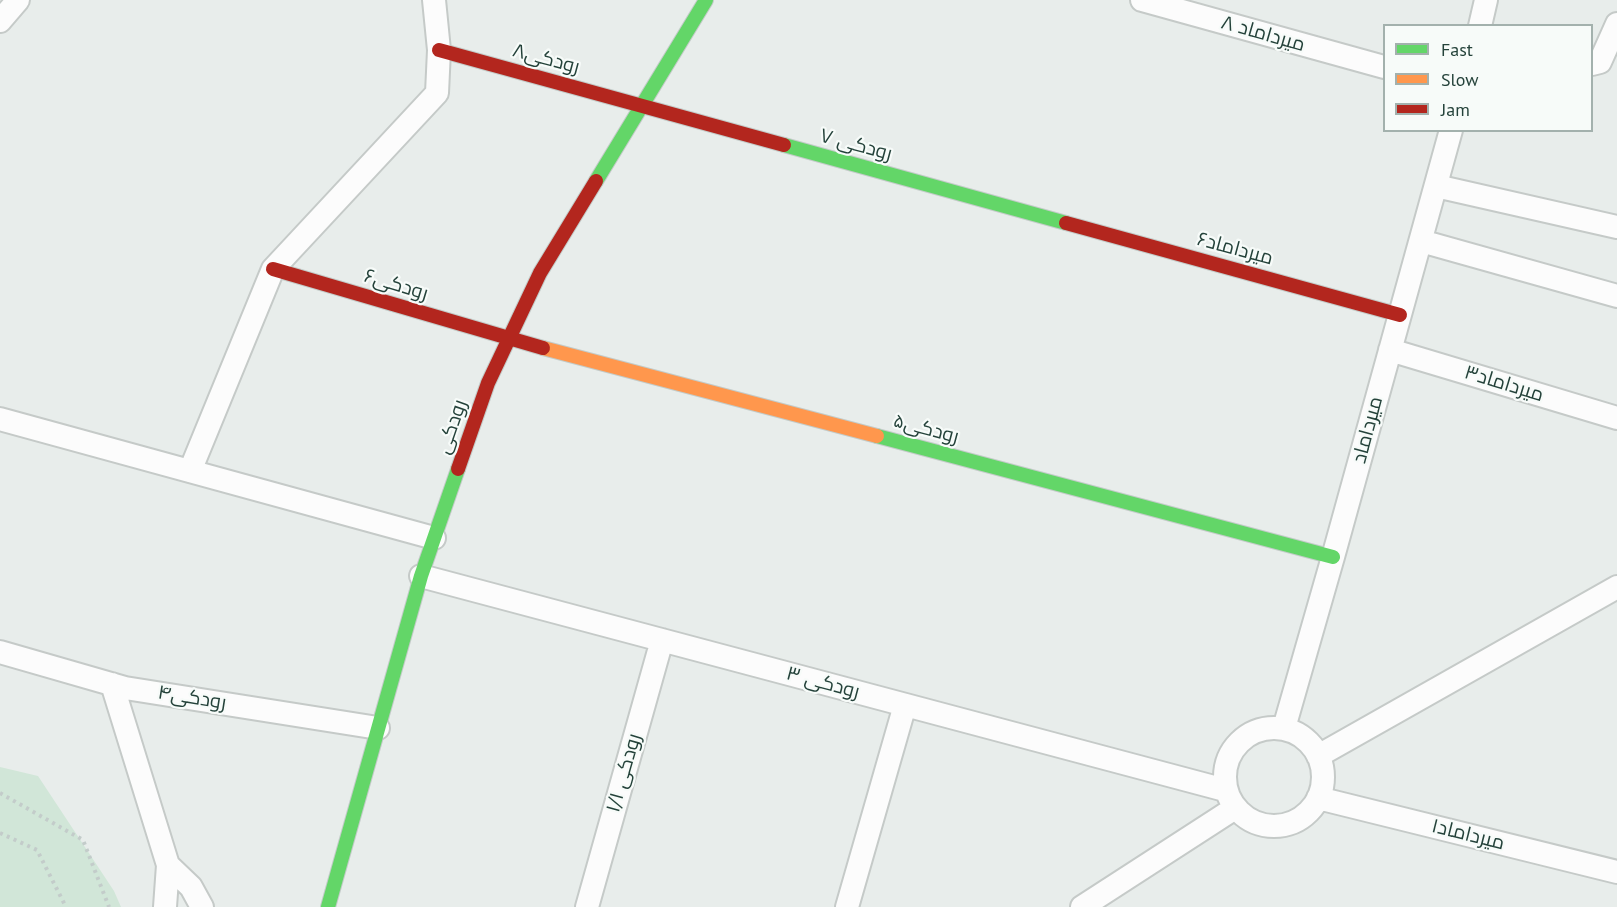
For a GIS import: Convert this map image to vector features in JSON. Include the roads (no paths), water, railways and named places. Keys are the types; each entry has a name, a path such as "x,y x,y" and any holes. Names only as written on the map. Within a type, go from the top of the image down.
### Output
{"street":[{"path":"0,21 18,0"},
{"path":"190,471 273,269 437,93 439,50 434,0"},
{"name":"رودکی","path":"328,907 421,576 488,383 540,273 706,0"},
{"name":"میرداماد ۸","path":"1142,0 1383,67"},
{"path":"1480,24 1486,0"},
{"path":"1600,63 1617,24"},
{"name":"رودکی۸","path":"439,50 642,106"},
{"name":"رودکی ۷","path":"642,106 1060,221"},
{"name":"میرداماد","path":"1284,728 1451,132"},
{"path":"1436,186 1617,227"},
{"name":"میرداماد۶","path":"1060,221 1400,315"},
{"path":"1421,241 1617,296"},
{"name":"رودکی۶","path":"273,269 508,339"},
{"name":"رودکی۵","path":"508,339 1333,557"},
{"name":"میرداماد۳","path":"1390,350 1617,418"},
{"path":"0,419 434,538"},
{"name":"رودکی ۳","path":"421,576 905,705 1230,799"},
{"path":"1318,756 1617,587"},
{"name":"رودکی ۱/۱","path":"587,907 662,640"},
{"name":"رودکی۴","path":"5,653 126,688 378,728"},
{"path":"112,684 168,865 165,907"},
{"path":"846,907 905,705"},
{"path":"1284,728 1304,738 1318,756 1323,770 1323,784 1318,798 1306,814 1289,824 1269,826 1250,820 1230,799 1225,765 1237,743 1258,729 1284,728"},
{"name":"میرداماد۱","path":"1318,798 1617,872"},
{"path":"1082,907 1230,799"},
{"path":"168,865 191,887 202,907"}]}
